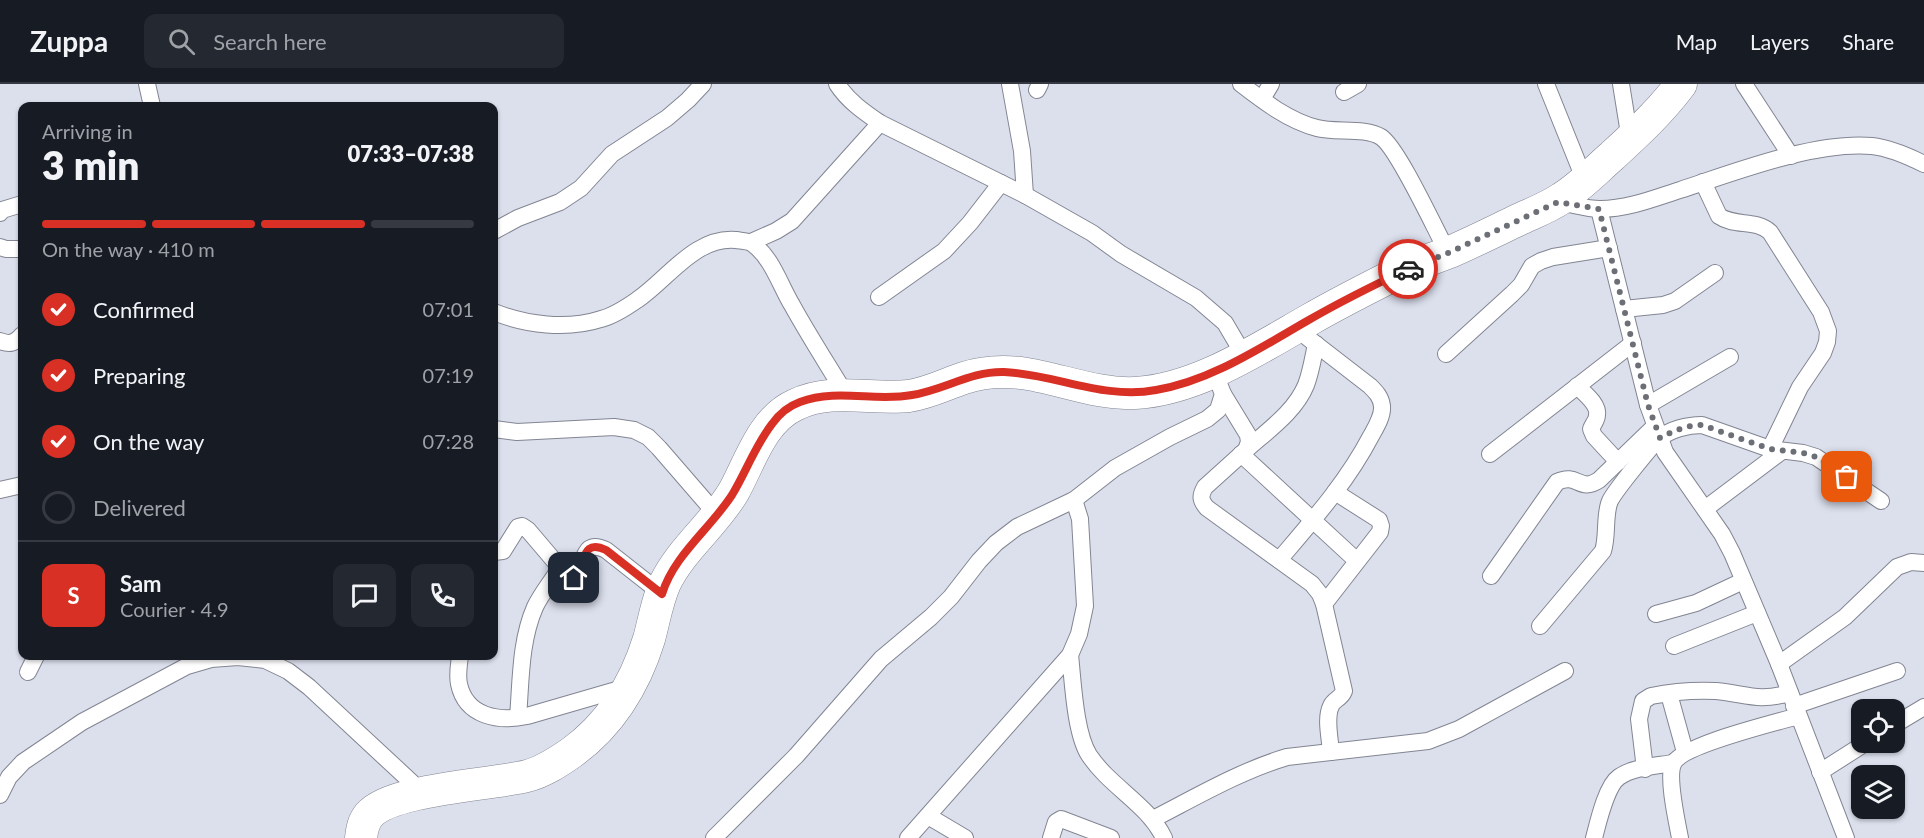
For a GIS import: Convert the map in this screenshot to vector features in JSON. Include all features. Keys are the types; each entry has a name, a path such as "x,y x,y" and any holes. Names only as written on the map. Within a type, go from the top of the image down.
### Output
{"highway":[{"path":"361,838 364,823 370,812 384,805 422,792 477,785 533,774 576,749 597,729 630,686 650,636 664,585 677,564 732,495 758,444 779,415 799,402 846,395 911,396 966,377 1001,372 1022,373 1116,392 1136,393 1219,382 1245,357 1305,336 1378,283 1558,202 1630,140 1681,84"}],"street":[{"path":"147,84 151,102"},
{"path":"498,229 518,218 561,202 581,188 612,154 630,140 667,118 703,84"},
{"path":"837,84 860,109 880,123 1025,195 1092,233 1121,254 1196,298 1225,323 1245,357"},
{"path":"1010,84 1023,161 1025,195"},
{"path":"1241,84 1295,119 1316,128 1362,132 1380,137 1394,151 1448,253"},
{"path":"1262,99 1271,84"},
{"path":"1546,84 1585,181"},
{"path":"1621,84 1630,140"},
{"path":"1743,84 1791,156"},
{"path":"498,313 524,321 552,325 578,325 603,319 638,300 688,256 707,245 732,240 751,242 792,221 880,123"},
{"path":"1558,202 1599,209 1642,202 1791,156 1839,147 1873,146 1909,156 1924,164"},
{"path":"1703,182 1719,216 1734,223 1763,226 1770,232 1821,312 1828,331 1823,353 1791,403 1776,450 1705,509"},
{"path":"879,297 944,251 970,223 1001,183"},
{"path":"0,213 2,210 18,205"},
{"path":"1599,209 1648,405 1657,432 1665,452 1722,534 1779,664 1846,838"},
{"path":"751,242 765,255 791,305 846,395"},
{"path":"1446,354 1521,285 1532,266 1553,257 1609,248"},
{"path":"1624,309 1663,306 1675,301 1715,273"},
{"path":"1305,336 1310,373 1301,395 1288,411 1205,487 1200,495 1201,502 1207,508 1312,584 1320,594 1344,691 1342,696 1333,701 1328,714 1331,752"},
{"path":"1279,560 1312,522 1357,463 1380,419 1383,407 1379,394 1305,336"},
{"path":"0,341 8,344 18,340"},
{"path":"1490,454 1632,343"},
{"path":"1648,405 1730,357"},
{"path":"1219,382 1248,435 1250,442 1243,452"},
{"path":"714,838 796,756 881,659 951,597 996,543 1017,527 1074,500 1115,468 1207,419 1218,410 1219,382"},
{"path":"1577,386 1598,411 1591,429 1594,436 1618,462"},
{"path":"1491,576 1557,482 1572,479 1591,485 1657,432 1691,425 1702,425 1776,450 1816,457 1881,501"},
{"path":"498,430 517,432 615,427 634,430 648,437 659,448 717,515"},
{"path":"1540,626 1604,551 1610,501 1657,432"},
{"path":"1243,452 1312,522 1357,561"},
{"path":"0,490 18,485"},
{"path":"1324,604 1380,532 1381,526 1379,520 1335,492"},
{"path":"908,838 1070,655 1079,634 1085,606 1080,519 1074,500"},
{"path":"498,552 502,551 518,527 522,526 568,577 574,578 579,572 587,550 591,547 599,547 662,594"},
{"path":"1779,664 1845,617 1897,567 1911,562 1924,563"},
{"path":"518,717 522,658 529,622 536,605 560,568"},
{"path":"1656,614 1696,603 1743,581"},
{"path":"1674,646 1756,613"},
{"path":"1070,655 1081,735 1088,753 1097,765 1153,819 1164,838"},
{"path":"28,672 34,660"},
{"path":"0,795 9,777 23,762 82,722 187,666 208,660"},
{"path":"265,660 288,671 309,687 422,792"},
{"path":"460,660 459,684 471,706 493,718 518,717 630,686"},
{"path":"1153,819 1266,763 1287,757 1428,741 1459,729 1565,671"},
{"path":"1594,838 1609,792 1616,779 1626,773 1679,757 1700,745 1794,705 1897,671"},
{"path":"1645,769 1639,718 1643,701 1650,696 1712,691 1759,699 1773,698 1794,705"},
{"path":"1670,694 1679,757 1671,776 1680,838"},
{"path":"1905,718 1924,706"},
{"path":"1820,772 1851,752"},
{"path":"928,816 964,838"},
{"path":"1051,838 1056,822 1061,819 1111,838"}],"way so far":[{"path":"1408,269 1558,202 1599,209 1648,405 1660,438 1680,428 1702,425 1758,446 1816,457 1847,477"}],"route":[{"path":"574,578 579,572 587,550 591,547 599,547 662,594 664,585 677,564 732,495 771,424 779,415 799,402 835,395 911,396 966,377 1001,372 1022,373 1116,392 1136,393 1158,390 1188,381 1245,357 1341,302 1408,269"}]}
